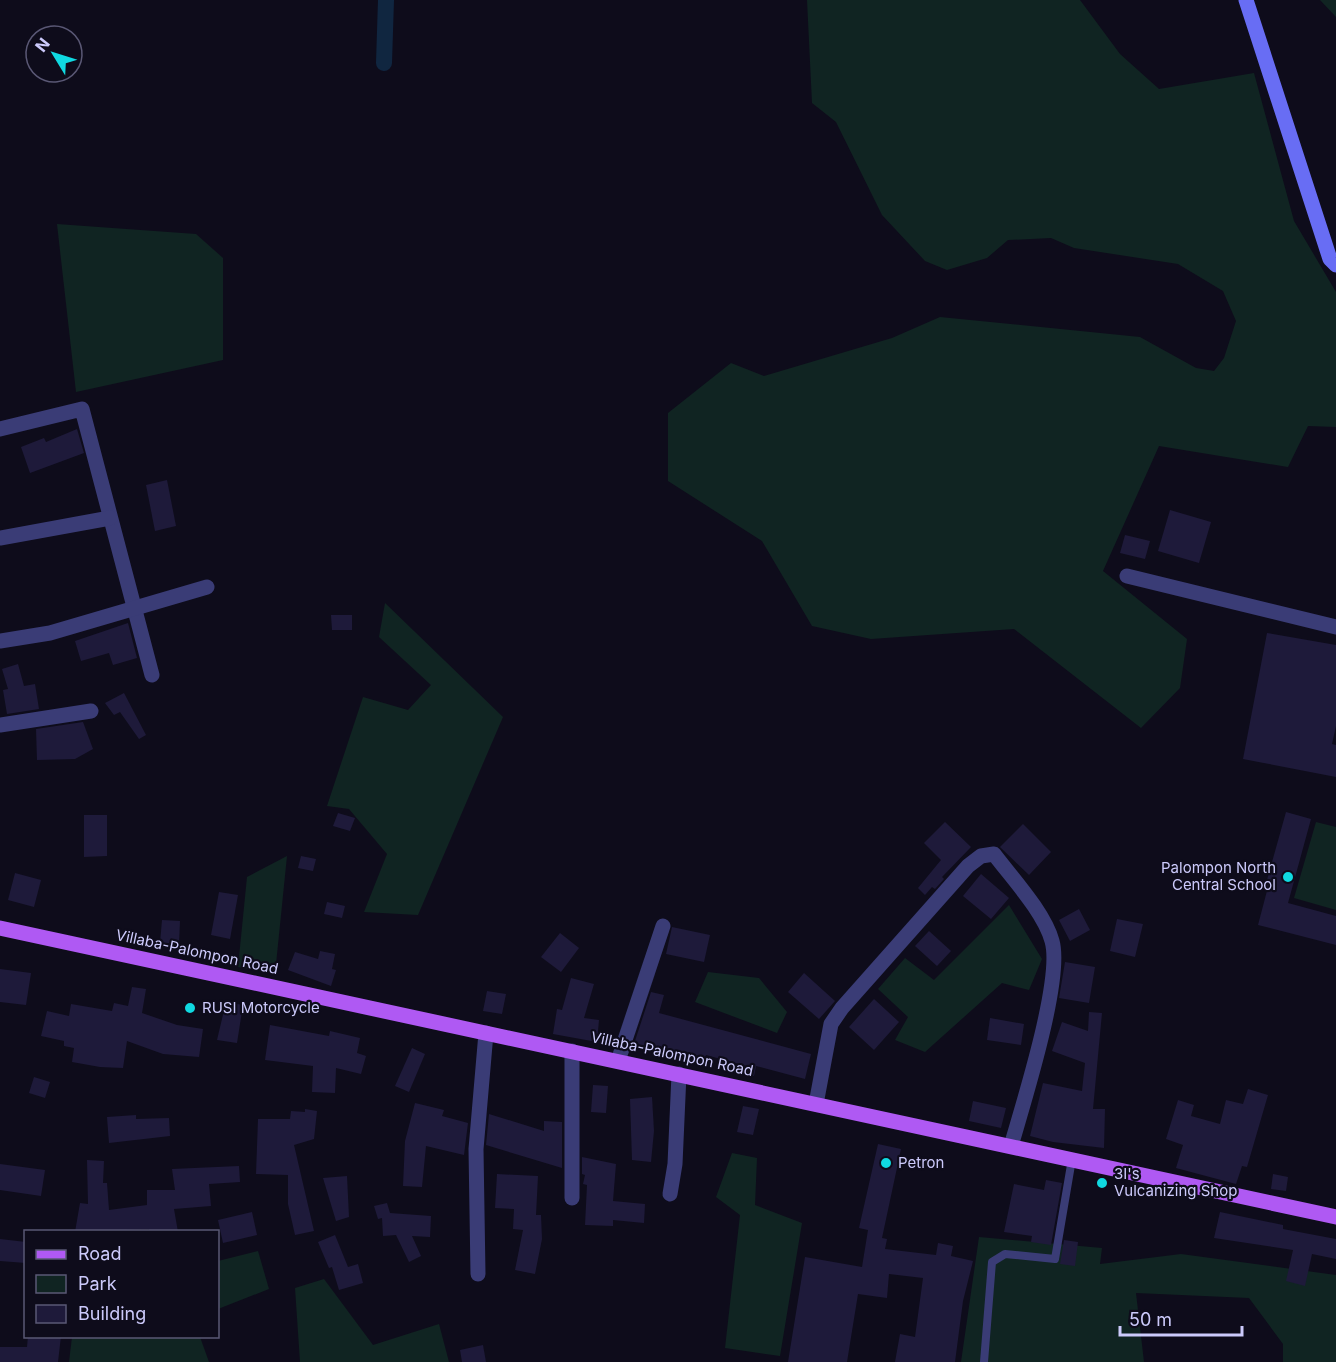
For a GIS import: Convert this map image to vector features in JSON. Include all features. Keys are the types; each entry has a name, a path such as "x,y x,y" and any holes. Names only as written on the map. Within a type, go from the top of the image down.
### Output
{"main road":[{"path":"1246,0 1330,259 1336,265"},
{"name":"Villaba-Palompon Road","path":"0,928 1336,1217"}],"street":[{"path":"0,429 82,408 153,675"},
{"path":"0,538 110,518"},
{"path":"1127,576 1336,627"},
{"path":"0,642 50,633 135,610 207,587"},
{"path":"0,725 92,711"},
{"path":"816,1104 831,1024 842,1008 968,866 981,856 994,854 1036,910 1052,941 1053,970 1039,1045 1011,1146"},
{"path":"618,1061 663,926"},
{"path":"478,1274 476,1149 486,1033"},
{"path":"572,1051 572,1198"},
{"path":"670,1194 675,1164 679,1074"}],"lane":[{"path":"984,1362 993,1263 1005,1254 1055,1259 1072,1159"}],"green space":[{"path":"807,0 1080,0 1120,54 1159,89 1254,73 1294,221 1336,292 1336,427 1308,426 1288,467 1159,446 1103,571 1187,639 1180,688 1141,728 1014,629 871,639 812,626 762,541 668,481 668,413 731,363 764,376 892,338 940,317 1140,337 1196,368 1214,371 1224,358 1236,321 1223,291 1178,264 1074,248 1051,238 1008,240 987,258 947,270 925,261 882,215 836,122 812,103"},
{"path":"1320,0 1336,0 1336,17"},
{"path":"57,224 196,234 223,258 223,360 76,392"},
{"path":"385,603 503,717 418,915 364,912 387,854 349,809 327,806 363,697 408,710 431,685 379,637"},
{"path":"1316,822 1336,827 1336,910 1294,898"},
{"path":"287,856 275,974 238,967 247,877"},
{"path":"1009,905 1042,959 1029,990 1002,983 925,1052 895,1040 908,1017 878,989 905,958 934,980"},
{"path":"708,972 759,978 787,1012 777,1033 695,1002"},
{"path":"732,1153 757,1158 755,1205 802,1223 780,1356 725,1348 740,1215 716,1197"},
{"path":"979,1237 1102,1248 1100,1264 1181,1254 1336,1275 1336,1362 1283,1362 1283,1344 1249,1298 1136,1293 1144,1362 961,1362"},
{"path":"258,1251 269,1289 219,1309 219,1261"},
{"path":"324,1279 373,1345 439,1324 449,1362 300,1362 295,1288"},
{"path":"72,1338 200,1338 209,1362 69,1362"}],"building":[{"path":"77,429 84,453 30,473 21,447 44,438 46,442"},
{"path":"167,480 176,526 155,531 146,485"},
{"path":"1170,510 1211,522 1199,563 1158,551"},
{"path":"1125,535 1150,541 1145,559 1120,553"},
{"path":"331,615 352,615 352,630 332,630"},
{"path":"128,623 137,658 113,665 109,653 81,661 75,641"},
{"path":"1267,633 1336,645 1336,726 1332,744 1336,745 1336,777 1243,759"},
{"path":"18,664 24,686 35,684 39,709 7,714 3,690 8,689 2,669"},
{"path":"124,693 146,735 139,739 120,712 114,715 105,703"},
{"path":"83,722 93,749 75,759 37,760 36,729"},
{"path":"1286,812 1311,819 1288,903 1336,916 1336,945 1258,925 1268,887 1265,887"},
{"path":"338,813 355,818 350,831 333,826"},
{"path":"84,815 107,815 107,856 84,857"},
{"path":"945,822 971,847 942,877 944,879 935,889 932,887 925,895 918,888 941,860 924,843"},
{"path":"1023,824 1051,852 1029,875 1000,847"},
{"path":"301,856 316,859 313,871 298,868"},
{"path":"15,873 41,880 34,907 8,900"},
{"path":"981,874 1009,898 991,919 963,896"},
{"path":"219,892 238,895 230,939 211,935"},
{"path":"327,902 345,906 342,918 324,914"},
{"path":"1079,909 1090,930 1070,941 1059,920"},
{"path":"1117,919 1143,924 1135,957 1110,951"},
{"path":"162,920 180,921 179,944 160,943"},
{"path":"672,927 710,935 704,962 666,954"},
{"path":"929,931 951,951 937,966 915,946"},
{"path":"560,933 579,948 561,972 541,957"},
{"path":"320,951 335,954 332,969 336,970 331,986 288,970 295,952 318,959"},
{"path":"1065,962 1095,967 1089,1003 1059,998"},
{"path":"0,969 31,973 26,1005 0,1002"},
{"path":"804,973 835,1001 819,1019 788,992"},
{"path":"571,978 594,984 584,1018 599,1020 597,1042 553,1034 557,1009 562,1010"},
{"path":"132,987 146,989 142,1013 177,1025 203,1029 199,1057 163,1054 127,1041 123,1068 100,1067 72,1062 74,1048 64,1046 64,1041 41,1036 47,1011 69,1016 71,1004 112,1011 114,1003 128,1006"},
{"path":"487,991 506,994 502,1014 483,1011"},
{"path":"651,992 664,995 659,1013 811,1054 805,1079 756,1066 754,1076 741,1073 743,1065 706,1055 704,1062 671,1051 634,1044"},
{"path":"874,999 899,1022 874,1050 849,1027"},
{"path":"226,1002 243,1005 237,1043 217,1040"},
{"path":"1089,1012 1102,1013 1093,1109 1105,1109 1104,1148 1053,1142 1030,1136 1043,1083 1082,1091 1085,1063 1052,1051 1062,1022 1088,1031"},
{"path":"990,1018 1024,1024 1021,1045 987,1040"},
{"path":"270,1025 329,1036 330,1031 360,1038 357,1053 366,1056 361,1074 336,1068 335,1093 312,1092 313,1066 265,1060"},
{"path":"412,1048 425,1054 409,1092 395,1086"},
{"path":"34,1077 50,1082 45,1098 29,1093"},
{"path":"593,1085 608,1086 606,1113 591,1112"},
{"path":"1248,1089 1268,1095 1247,1167 1242,1166 1236,1184 1176,1168 1183,1145 1166,1139 1178,1100 1194,1105 1191,1116 1220,1124 1226,1100 1243,1104"},
{"path":"652,1097 654,1131 651,1162 632,1160 630,1099"},
{"path":"973,1101 1006,1108 1001,1128 969,1121"},
{"path":"415,1103 444,1110 442,1116 468,1123 464,1155 426,1146 422,1187 403,1186 405,1141"},
{"path":"743,1106 759,1109 753,1135 737,1132"},
{"path":"305,1109 317,1111 314,1139 294,1145 314,1231 295,1235 288,1204 288,1175 256,1174 258,1119 290,1119 291,1111 305,1112"},
{"path":"489,1114 544,1131 544,1121 562,1122 562,1168 486,1145"},
{"path":"136,1115 136,1119 169,1118 170,1136 109,1143 107,1117"},
{"path":"878,1144 901,1149 882,1238 887,1239 885,1249 936,1255 938,1243 953,1246 951,1256 973,1261 963,1301 955,1362 895,1362 900,1334 915,1337 923,1278 889,1274 887,1298 858,1294 847,1362 788,1362 805,1257 862,1267 868,1230 859,1228"},
{"path":"582,1157 616,1164 613,1201 645,1204 644,1223 613,1220 613,1226 585,1225 587,1185 583,1184 585,1175 582,1174"},
{"path":"87,1160 104,1161 103,1183 107,1183 109,1210 147,1205 147,1190 175,1190 172,1169 239,1166 240,1182 209,1184 211,1206 174,1209 178,1230 75,1230 80,1203 88,1204"},
{"path":"0,1164 45,1170 41,1196 0,1190"},
{"path":"497,1174 538,1176 536,1215 541,1215 542,1239 535,1274 515,1270 523,1230 513,1229 514,1209 495,1208"},
{"path":"1273,1174 1288,1177 1286,1191 1271,1189"},
{"path":"347,1176 349,1217 336,1221 323,1178"},
{"path":"1046,1180 1062,1183 1051,1245 1031,1242 1032,1236 1004,1232 1014,1184 1044,1190"},
{"path":"387,1203 390,1213 431,1216 430,1237 412,1236 421,1256 409,1262 396,1235 383,1236 382,1218 378,1219 374,1206"},
{"path":"252,1212 257,1235 223,1243 218,1220"},
{"path":"1220,1212 1283,1225 1283,1229 1336,1239 1336,1259 1312,1254 1305,1286 1286,1281 1293,1250 1214,1238"},
{"path":"335,1235 348,1267 358,1264 363,1283 339,1290 332,1267 329,1268 318,1242"},
{"path":"0,1239 24,1242 24,1263 0,1261"},
{"path":"1064,1240 1078,1242 1075,1266 1060,1264"},
{"path":"28,1338 61,1338 58,1362 0,1362 0,1347 27,1347"},
{"path":"483,1345 486,1362 462,1362 460,1350"}],"waterway":[{"path":"384,63 386,0"}],"place":[{"name":"Palompon North Central School","path":"1288,877"},
{"name":"RUSI Motorcycle","path":"190,1008"},
{"name":"Petron","path":"886,1163"},
{"name":"3I's Vulcanizing Shop","path":"1102,1183"}]}
